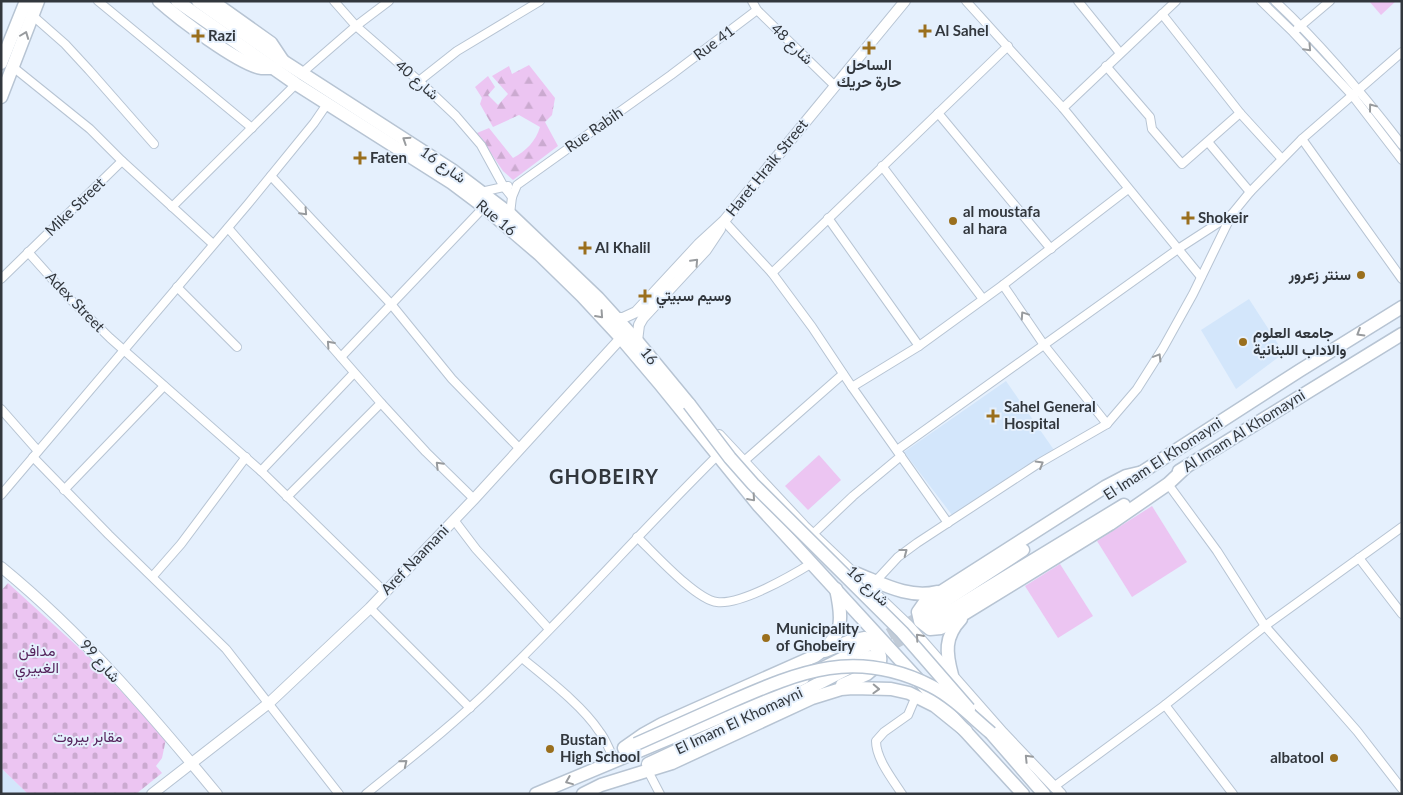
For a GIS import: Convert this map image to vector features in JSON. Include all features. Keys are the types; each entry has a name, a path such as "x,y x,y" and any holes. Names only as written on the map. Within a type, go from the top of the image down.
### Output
{"main road":[{"path":"7,65 4,50 26,1"},
{"path":"1,97 7,65 38,1"},
{"path":"159,1 221,47 261,68 273,68"},
{"name":"Rue 16","path":"177,1 296,84 452,183 484,207 539,254 625,334"},
{"name":"شارع 16","path":"198,1 284,61 452,170 510,214 581,281 616,318 660,384 744,489 966,731"},
{"path":"220,3 271,43 284,61"},
{"name":"El Imam El Khomayni","path":"928,618 1143,472 1299,371 1402,308"},
{"name":"16","path":"625,334 637,341 689,404"},
{"name":"Al Imam Al Khomayni","path":"928,618 1186,467 1402,334"},
{"path":"1299,371 1309,390"},
{"name":"شارع 16","path":"689,404 730,458 753,484 902,632 991,733"},
{"path":"1143,472 1126,476 1105,487 925,602 920,606 918,616 922,624 930,629 937,629 967,612 1105,527 1168,484 1186,467"},
{"path":"792,543 801,546 809,543 809,530"},
{"path":"855,573 872,585 916,594 928,594 947,588"},
{"path":"815,656 833,641 840,628 840,612 836,589"},
{"path":"952,674 946,650 948,639 967,612"},
{"path":"583,794 689,755 867,674 879,665 881,660 880,654 865,638 850,641 662,724 644,734 630,746"},
{"name":"El Imam El Khomayni","path":"536,794 749,705 868,652 802,692 604,787"},
{"path":"598,769 612,755 630,746 771,684 818,669 869,666 888,669 931,686 951,699 991,733 1053,791"},
{"path":"812,698 841,689 854,688 891,689 916,696 935,706 966,731 1023,794"}],"street":[{"path":"98,1 252,128"},
{"name":"شارع 40","path":"334,1 356,26 419,80 456,116 481,145 512,197"},
{"path":"303,72 356,26 389,1"},
{"path":"419,80 452,55 540,1"},
{"name":"شارع 48","path":"752,1 757,10 834,86"},
{"name":"Haret Hraik Street","path":"671,281 706,250 724,221 905,1"},
{"path":"966,1 1063,108 1201,277"},
{"path":"1078,1 1120,53"},
{"path":"1063,108 1176,1"},
{"path":"1261,1 1352,95 1402,160"},
{"path":"1275,1 1301,25 1359,89 1401,144"},
{"path":"1293,32 1330,1"},
{"name":"Rue 41","path":"671,75 757,10"},
{"path":"1162,14 1240,113 1282,159"},
{"path":"32,15 65,44 154,144"},
{"path":"772,273 1008,46"},
{"path":"872,585 898,557 1036,465 1107,424 1148,373 1201,277 1232,214 1250,192 1302,139 1402,52"},
{"path":"7,65 90,129 122,161 213,244"},
{"path":"1106,66 1150,117 1152,129 1182,164 1240,113"},
{"name":"Rue Rabih","path":"517,185 671,75"},
{"path":"172,207 296,84"},
{"path":"1,495 228,228 314,123 327,104"},
{"path":"938,113 1051,249"},
{"path":"1302,139 1402,279"},
{"path":"1208,142 1250,192"},
{"name":"Mike Street","path":"1,279 122,161"},
{"path":"882,166 983,299"},
{"path":"271,176 391,304 452,379 520,449"},
{"path":"482,192 504,186 517,185 512,197 510,214"},
{"path":"852,387 919,346 1051,249 1128,189"},
{"path":"341,357 484,207"},
{"path":"809,530 853,496 899,453 1044,345 1178,249 1232,214"},
{"path":"828,218 919,346"},
{"path":"724,221 772,273 812,327 948,523"},
{"path":"228,228 280,290 381,403 426,452 474,499"},
{"name":"Adex Street","path":"28,252 70,299 124,351 261,471 385,592"},
{"path":"616,318 630,316 636,312 671,281"},
{"path":"637,341 639,325 671,281"},
{"path":"1003,285 1044,345 1107,424"},
{"path":"177,287 237,347"},
{"name":"Aref Naamani","path":"152,794 269,703 370,608 474,499 625,334"},
{"path":"261,471 354,373"},
{"path":"743,462 843,374"},
{"name":"شارع 16","path":"670,382 743,462 809,530 855,573"},
{"path":"64,490 164,386"},
{"path":"287,497 381,403"},
{"path":"1,409 64,490 226,649 339,794"},
{"path":"366,794 470,708 522,658 717,456"},
{"path":"153,576 181,544 246,458"},
{"path":"1168,484 1217,551 1265,626 1357,731 1402,789"},
{"path":"454,520 476,549 549,629"},
{"path":"1053,791 1265,626 1402,527"},
{"path":"637,537 668,568 693,589 715,602 731,602 785,579 812,563"},
{"path":"1359,558 1402,614"},
{"name":"شارع 99","path":"1,567 33,593 83,641 217,794"},
{"name":"شارع 16","path":"872,585 1053,791"},
{"path":"370,608 470,708"},
{"path":"522,658 558,688 592,721 612,755"},
{"path":"902,794 881,759 876,741 884,732 908,715 916,696"},
{"path":"1165,705 1233,794"},
{"path":"648,771 660,794"}],"shaded area":[{"name":"جامعه العلوم والاداب اللبنانية","path":"1249,299 1284,353 1236,389 1201,330"},
{"name":"Sahel General Hospital","path":"1006,381 1054,450 952,515 904,452"},
{"path":"1,768 28,794 1,794"}],"green space":[{"path":"1369,1 1396,1 1381,15"},
{"path":"529,65 555,98 552,115 545,122 558,146 513,180 503,171 477,133 489,128 513,158 530,145 540,127 519,115 493,127 480,104 482,98 475,87 488,76 495,87 488,95 498,105 508,94 492,76 509,66 512,74"},
{"path":"819,455 841,480 808,510 785,486"},
{"path":"1152,506 1187,562 1132,597 1097,541"},
{"path":"1060,564 1093,616 1058,638 1025,586"},
{"name":"مقابر بيروت","path":"8,583 89,657 166,739 162,758 156,766 162,773 136,794 28,794 1,768 1,591"}],"tunnel":[{"path":"873,643 925,614"},
{"path":"879,652 916,631"}],"place":[{"name":"Al Sahel","path":"925,31"},
{"name":"Razi","path":"198,36"},
{"name":"الساحل حارة حريك","path":"869,48"},
{"name":"Faten","path":"360,158"},
{"name":"Shokeir","path":"1188,218"},
{"name":"al moustafa al hara","path":"953,221"},
{"name":"Al Khalil","path":"585,248"},
{"name":"سنتر زعرور","path":"1361,275"},
{"name":"وسيم سبيتي","path":"645,296"},
{"name":"جامعه العلوم والاداب اللبنانية","path":"1243,342"},
{"name":"Sahel General Hospital","path":"993,416"},
{"name":"Municipality of Ghobeiry","path":"766,638"},
{"name":"Bustan High School","path":"550,749"},
{"name":"albatool","path":"1334,758"}],"district":[{"name":"GHOBEIRY","path":"604,477"}],"park label":[{"name":"مدافن الغبيري","path":"37,660"}]}
